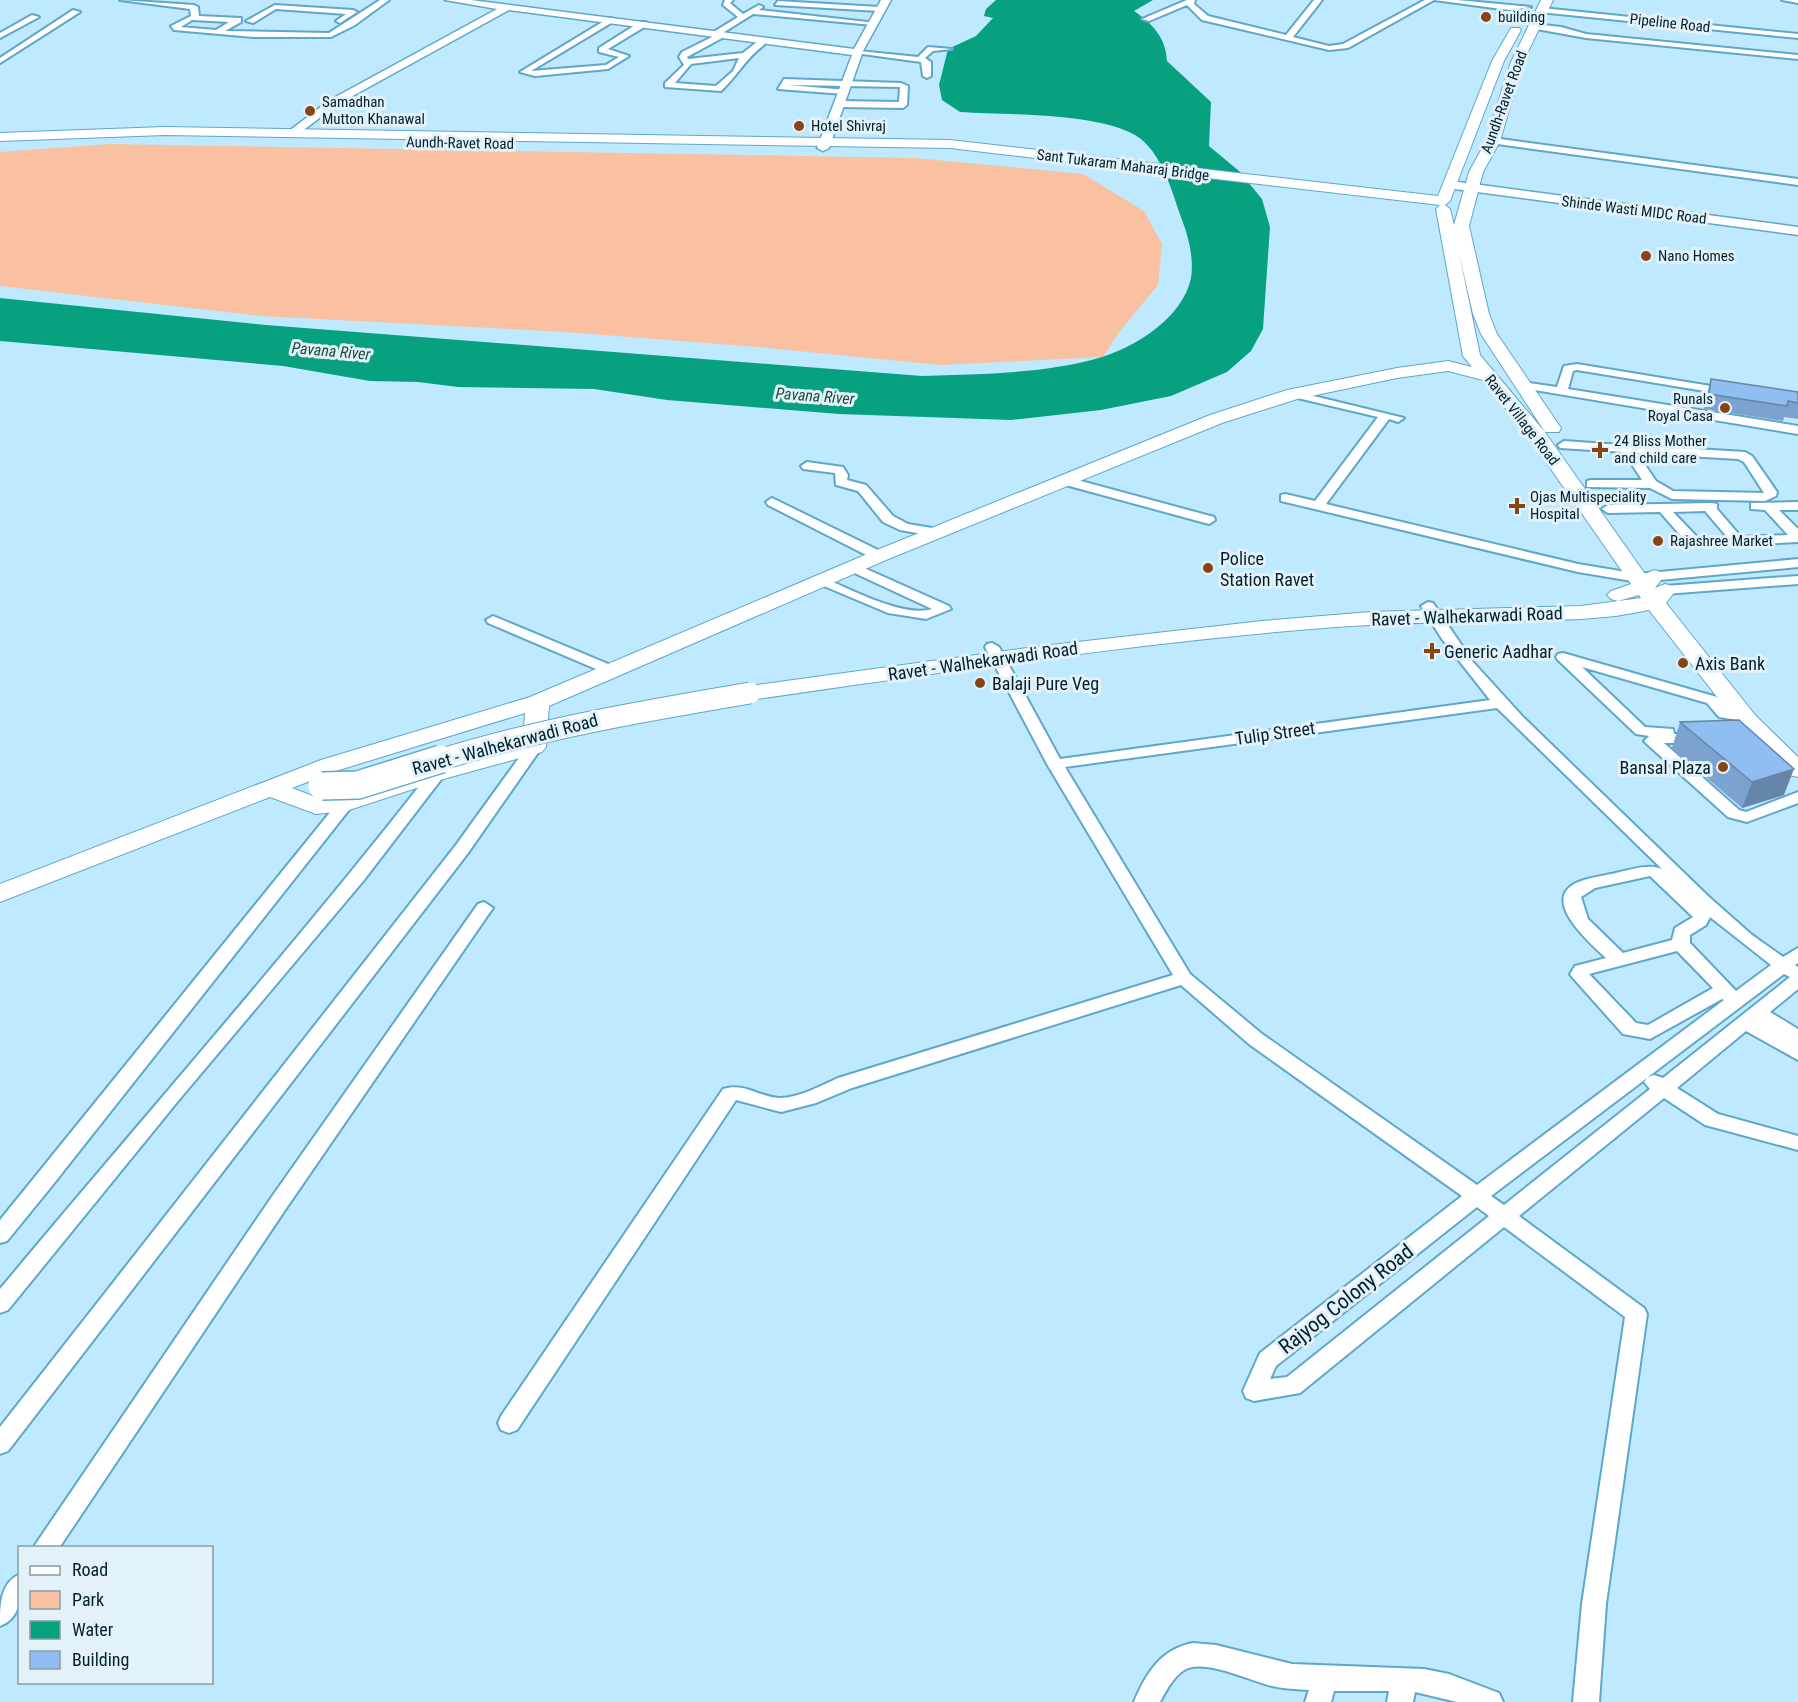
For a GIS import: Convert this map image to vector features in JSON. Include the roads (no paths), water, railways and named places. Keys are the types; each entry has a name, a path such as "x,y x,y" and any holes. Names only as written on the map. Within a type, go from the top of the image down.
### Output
{"main road":[{"name":"Aundh-Ravet Road","path":"1441,205 1498,61 1528,4"},
{"name":"Aundh-Ravet Road","path":"1466,207 1476,172 1492,141 1517,62 1545,5"},
{"name":"Aundh-Ravet Road","path":"98,135 293,133 824,145"},
{"name":"Aundh-Ravet Road","path":"98,135 824,145"},
{"path":"0,137 98,135"},
{"path":"0,145 98,135"},
{"name":"Sant Tukaram Maharaj Bridge","path":"824,145 930,146 1441,205 1456,211 1466,207"},
{"name":"Ravet Village Road","path":"1441,205 1471,354 1651,587 1750,731 1798,770"},
{"name":"Ravet Village Road","path":"1466,207 1461,226 1469,265 1481,315 1499,350 1520,377 1521,383 1608,508 1651,587 1773,729 1798,753"},
{"path":"280,792 428,734 538,702 608,669 1216,419 1293,394 1397,373 1471,354 1476,348 1499,350"},
{"path":"1397,373 1448,366 1510,384 1521,383"},
{"name":"Ravet - Walhekarwadi Road","path":"0,894 280,792 322,786 358,785 483,746 746,686 994,652 1431,612 1616,610 1651,587"},
{"path":"280,792 316,806 346,803 438,773 534,747 538,702"}],"street":[{"path":"124,0 194,7 195,18"},
{"path":"247,21 275,0"},
{"path":"223,32 238,20 195,18 175,29 223,32 329,36 386,0"},
{"path":"450,0 643,24 761,43 920,59 927,62 927,76"},
{"path":"728,0 726,3 736,14 743,16"},
{"path":"824,145 859,53 879,9 886,0"},
{"path":"1289,37 1318,0"},
{"path":"1146,19 1190,1 1205,18 1324,47 1345,46 1430,0"},
{"path":"1437,0 1509,8 1528,4"},
{"path":"1786,0 1798,1"},
{"path":"686,64 685,54 770,1 879,9"},
{"name":"Pipeline Road","path":"1545,5 1798,36"},
{"path":"223,32 275,7 352,11 334,25 345,26"},
{"path":"293,133 334,102 506,8"},
{"path":"0,61 76,12"},
{"path":"751,12 873,23"},
{"path":"0,36 35,17"},
{"path":"612,20 524,72 535,74 608,67 625,56 602,50 643,24"},
{"path":"247,21 271,22"},
{"path":"1534,26 1561,29 1586,36 1798,57"},
{"path":"743,58 686,64 668,85 718,89 736,72 743,58 761,43"},
{"path":"920,59 931,49 948,49"},
{"path":"840,104 903,105 904,86 781,87 787,81 846,86"},
{"path":"1492,141 1798,182"},
{"name":"Shinde Wasti MIDC Road","path":"1450,185 1798,231"},
{"path":"1562,389 1568,368 1577,367 1741,394"},
{"path":"1521,383 1798,430"},
{"path":"1293,394 1392,417 1318,506"},
{"path":"1564,445 1741,455 1748,459 1771,492 1770,496 1765,497 1672,495 1659,486 1651,484 1591,484"},
{"path":"1626,447 1651,484"},
{"path":"807,466 839,470 842,475 840,482 862,488 888,519 905,527 939,533"},
{"path":"1066,481 1209,520"},
{"path":"1285,498 1651,587 1795,583"},
{"path":"772,502 879,556"},
{"path":"1768,506 1798,537"},
{"path":"1608,508 1798,506"},
{"path":"1663,507 1693,541 1798,537"},
{"path":"1708,507 1738,541"},
{"path":"1651,587 1798,563"},
{"path":"819,581 888,609 926,615 944,609 853,567"},
{"path":"1431,612 1498,703 1535,734 1717,912 1793,965"},
{"path":"493,620 608,669"},
{"path":"994,652 1055,764 1184,978 1209,1002 1256,1040 1478,1195 1636,1314 1619,1418 1593,1615 1587,1665 1586,1702"},
{"path":"1750,731 1724,714 1712,700 1563,657 1641,730 1711,735 1652,741 1740,817 1747,817 1798,797"},
{"name":"Tulip Street","path":"1055,764 1498,703"},
{"path":"0,1444 455,859 534,747"},
{"path":"0,1304 171,1096 358,876 438,773"},
{"path":"0,1235 143,1059 256,912 346,803"},
{"path":"1618,959 1574,913 1572,895 1579,889 1651,871 1660,874 1702,916 1700,921 1681,932 1681,944 1730,995 1650,1032 1630,1029 1579,974 1581,970 1681,944"},
{"path":"46,1546 271,1214 484,908"},
{"name":"Rajyog Colony Road","path":"1793,965 1730,995 1642,1074 1478,1195 1268,1360 1254,1391 1292,1386 1798,980"},
{"path":"509,1423 730,1094 743,1092 776,1105 792,1103 845,1083 1184,978"},
{"path":"1751,1017 1798,1038"},
{"path":"1751,1017 1798,1053"},
{"path":"1642,1074 1712,1120 1798,1143"},
{"path":"0,1614 18,1588"},
{"path":"1147,1702 1152,1690 1170,1667 1184,1657 1206,1656 1273,1673 1321,1690 1402,1691 1447,1685 1490,1702"}],"water":[{"name":"Pavana River","path":"996,0 1153,0 1134,11 1147,21 1161,38 1167,61 1211,102 1209,146 1239,171 1262,199 1270,227 1263,329 1251,351 1227,372 1171,396 1101,410 1011,420 839,414 667,400 594,389 458,387 418,382 370,381 283,366 0,341 0,298 266,325 922,376 1036,370 1102,357 1130,346 1157,328 1179,305 1186,292 1192,271 1187,234 1165,173 1152,151 1135,135 1097,122 1074,118 960,112 942,100 939,85 948,49 976,36 993,18 984,16 986,9"}],"place":[{"name":"building","path":"1486,17"},
{"name":"Samadhan Mutton Khanawal","path":"310,111"},
{"name":"Hotel Shivraj","path":"799,126"},
{"name":"Nano Homes","path":"1646,256"},
{"name":"Runals Royal Casa","path":"1725,408"},
{"name":"24 Bliss Mother and child care","path":"1600,450"},
{"name":"Ojas Multispeciality Hospital","path":"1517,506"},
{"name":"Rajashree Market","path":"1658,541"},
{"name":"Police Station Ravet","path":"1208,568"},
{"name":"Generic Aadhar","path":"1432,651"},
{"name":"Axis Bank","path":"1683,663"},
{"name":"Balaji Pure Veg","path":"980,683"},
{"name":"Bansal Plaza","path":"1723,767"}]}
